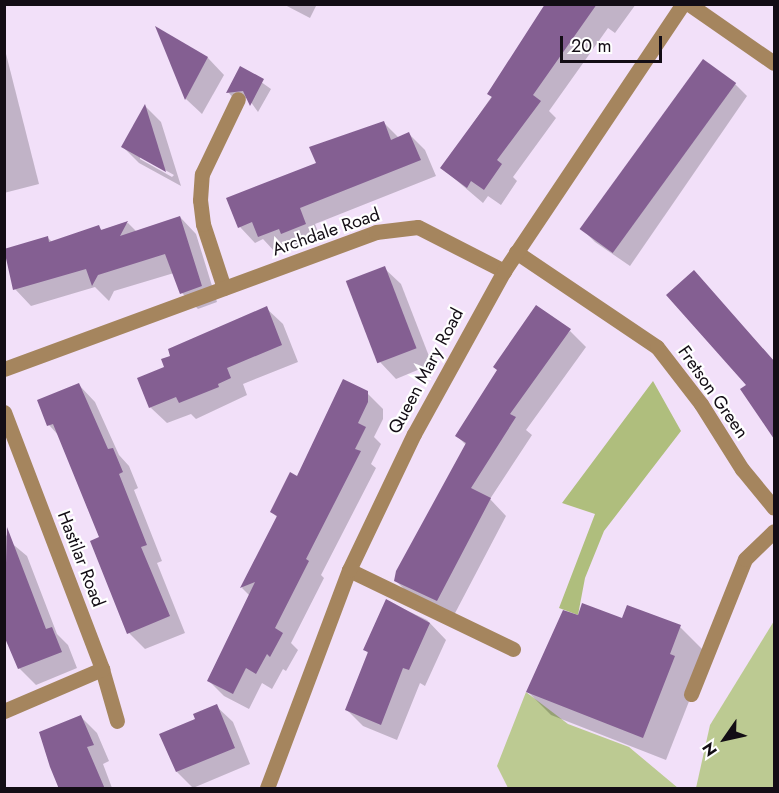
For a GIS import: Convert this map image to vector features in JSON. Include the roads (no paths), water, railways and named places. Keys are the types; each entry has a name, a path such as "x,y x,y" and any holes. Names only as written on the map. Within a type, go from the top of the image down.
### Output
{"street":[{"name":"Queen Mary Road","path":"267,789 349,570 414,434 504,271 683,4"},
{"path":"689,4 774,63"},
{"path":"224,288 203,224 200,200 206,162 238,99"},
{"name":"Archdale Road","path":"4,369 376,232 418,227 504,271"},
{"name":"Fretson Green","path":"516,252 657,347 702,404 742,470 774,508"},
{"name":"Hastilar Road","path":"4,412 102,669 117,721"},
{"path":"691,694 744,559 774,531"},
{"path":"349,570 513,649"},
{"path":"4,711 102,669"}]}
